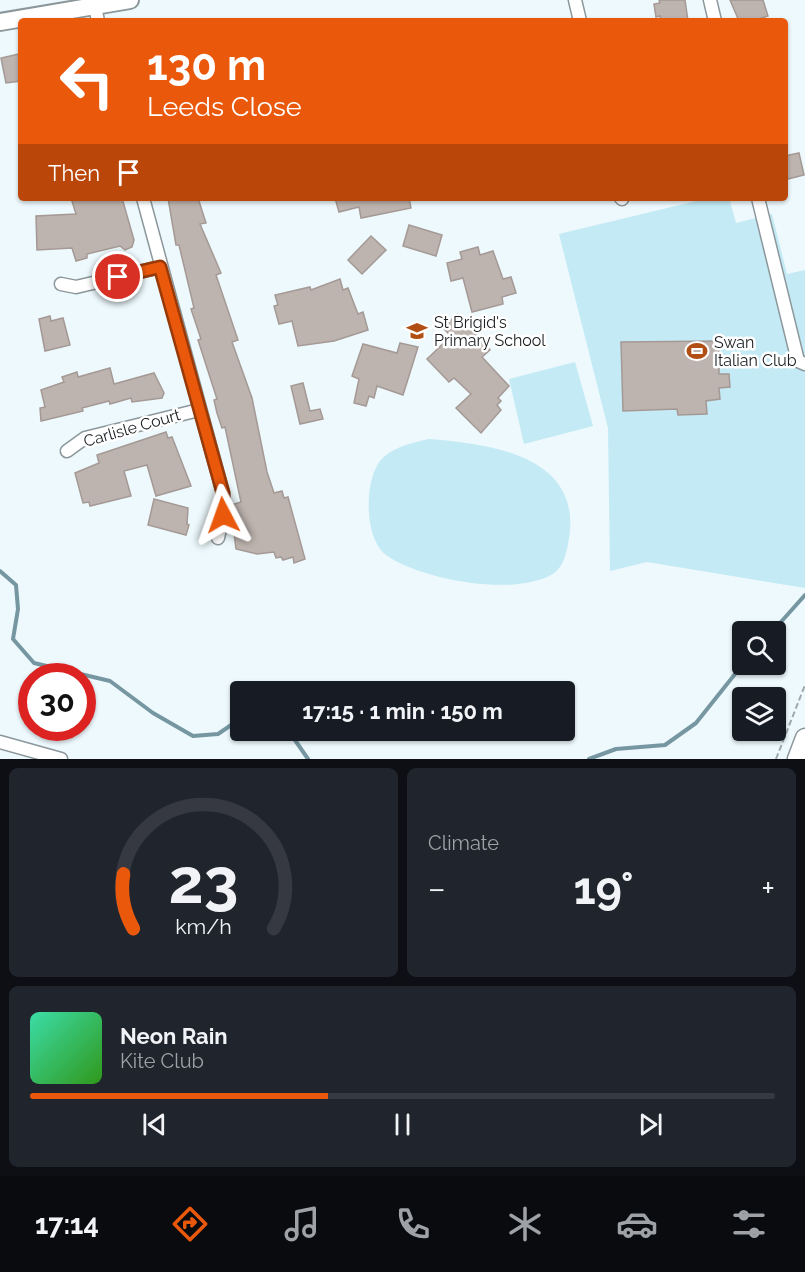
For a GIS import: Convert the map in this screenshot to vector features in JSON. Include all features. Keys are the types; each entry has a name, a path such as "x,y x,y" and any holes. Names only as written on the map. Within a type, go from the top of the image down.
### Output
{"main road":[{"path":"48,18 97,14 130,0"},
{"path":"0,22 18,21"},
{"path":"797,759 805,738"}],"street":[{"path":"575,0 579,18"},
{"path":"710,0 714,18"},
{"path":"144,201 223,493 223,515 218,538"},
{"path":"759,201 801,363"},
{"path":"61,284 76,287 160,267"},
{"name":"Carlisle Court","path":"67,451 85,438 199,410"},
{"path":"0,742 61,759"}],"path":[{"path":"776,759 805,685"}],"shaded area":[{"name":"Swan Italian Club","path":"696,201 730,201 736,223 772,214 787,274 805,270 805,588 647,562 610,571 608,428 559,234"},
{"path":"575,362 593,426 524,444 509,379"},
{"path":"429,439 481,445 506,451 530,461 549,474 563,492 570,515 568,544 561,566 547,577 531,582 497,585 436,576 400,563 386,555 379,547 370,523 369,495 375,470 380,461 390,452"}],"building":[{"path":"659,0 685,0 688,18 656,17 654,4 660,3"},
{"path":"730,0 763,0 768,16 738,18"},
{"path":"18,54 18,81 6,83 1,58"},
{"path":"799,153 804,175 788,179 788,155"},
{"path":"72,201 123,201 134,240 132,247 125,250 120,246 87,254 87,258 76,261 72,248 37,250 36,216 76,214"},
{"path":"169,201 199,201 206,223 200,224 221,273 216,275 238,340 232,342 252,398 267,472 274,493 282,491 284,498 288,497 305,559 294,563 293,557 283,560 281,557 276,558 274,552 257,554 236,549 234,533 237,533 231,505 241,502 225,427 222,428 217,413 214,400 217,399 198,340 201,339 191,309 194,308 179,245 176,245"},
{"path":"336,201 410,201 411,208 361,218 359,207 339,212"},
{"path":"409,225 442,235 436,256 403,246"},
{"path":"371,236 386,250 362,274 348,260"},
{"path":"478,247 480,255 493,251 503,279 511,277 516,293 502,297 503,304 472,312 463,278 451,281 447,263 462,259 460,252"},
{"path":"340,279 343,290 348,288 358,314 363,312 368,330 334,341 298,346 292,321 279,324 274,306 278,305 275,295 310,287 311,290"},
{"path":"457,314 490,350 482,357 509,386 498,398 501,401 497,405 501,410 481,433 456,408 471,394 454,378 449,382 427,359 451,336 443,328"},
{"path":"50,316 51,321 63,318 70,345 45,351 39,319"},
{"path":"719,341 719,374 729,374 730,387 719,388 720,399 706,401 707,414 678,415 677,409 623,411 621,342"},
{"path":"400,343 418,347 403,395 377,386 374,398 369,396 366,406 354,403 359,379 352,376 363,344 397,353"},
{"path":"110,368 114,384 154,373 164,393 162,398 132,402 131,398 110,404 109,401 82,408 83,411 41,421 40,408 45,407 41,390 64,382 62,377 77,372 78,377"},
{"path":"303,383 310,411 320,409 323,419 300,424 291,386"},
{"path":"166,432 168,438 172,437 191,486 156,496 147,465 124,471 131,496 90,506 89,502 83,503 75,473 99,463 97,455"},
{"path":"154,499 188,508 187,524 189,525 186,535 148,525"}],"waterway":[{"path":"0,571 16,585 18,609 13,639 34,663 110,681 153,713 193,736 218,734 230,726"},
{"path":"782,621 805,595"},
{"path":"589,759 616,749 665,745 696,723 734,675"},
{"path":"296,741 308,759"}],"place":[{"name":"St Brigid's Primary School","path":"417,331"},
{"name":"Swan Italian Club","path":"697,351"}],"route":[{"path":"118,277 160,267 223,493 223,515"}]}
